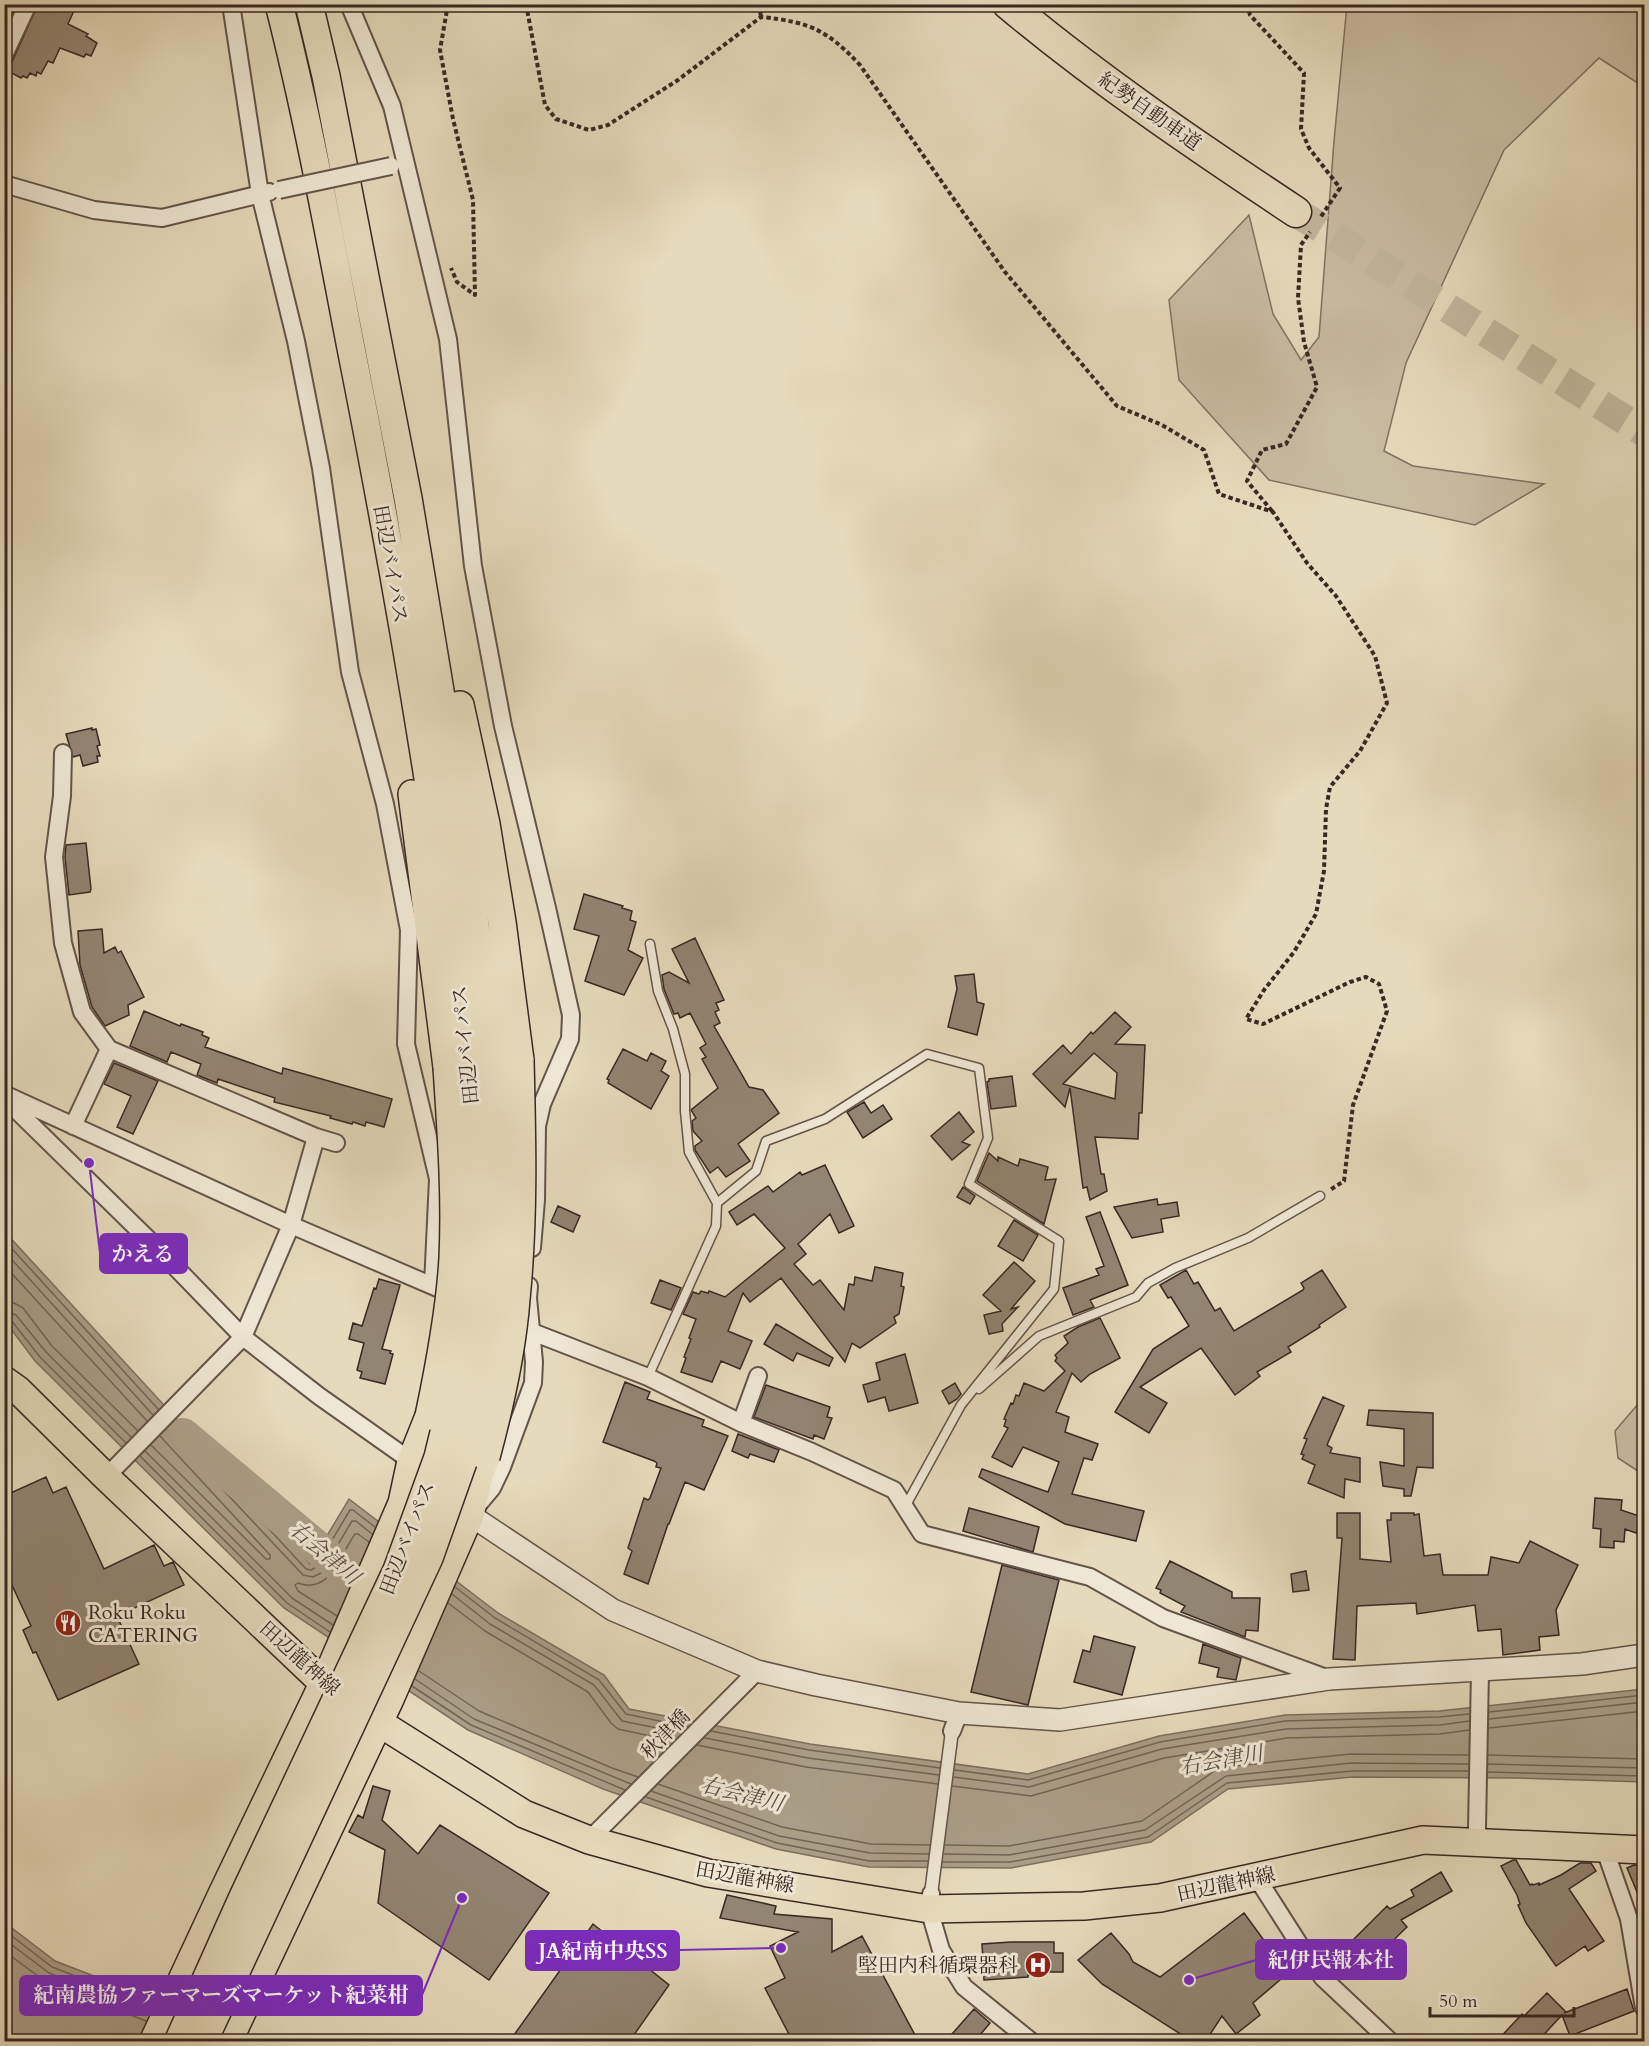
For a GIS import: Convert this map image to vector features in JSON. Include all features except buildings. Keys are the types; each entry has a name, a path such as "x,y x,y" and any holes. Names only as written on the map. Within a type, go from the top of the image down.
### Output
{"highway":[{"name":"紀勢自動車道","path":"1008,4 1068,54 1296,212"}],"main road":[{"name":"田辺バイパス","path":"178,2042 242,1899 396,1570 438,1457 460,1367 475,1275 478,1178 458,1065 449,914 369,437 298,78 279,4"},
{"name":"田辺バイパス","path":"203,2042 429,1558 462,1462 485,1370 500,1277 507,1061 502,922 486,824 457,693 408,498 326,76 309,4"},
{"path":"228,2042 384,1710 470,1515 501,1400 516,1300 521,1184 507,1061"},
{"path":"153,2042 328,1674 402,1503 411,1461 429,1416 445,1339 453,1259 458,1065"},
{"name":"田辺龍神線","path":"4,1380 113,1471 328,1674 384,1710 524,1815 590,1840 708,1873 930,1901 1084,1906 1160,1898 1423,1840 1478,1835 1644,1850"}],"street":[{"path":"4,55 28,4"},
{"path":"231,4 260,194 296,341 321,468 350,672 385,804 409,930 406,1044 438,1179 433,1285"},
{"path":"349,4 392,106 398,163 448,339 473,566 503,726 548,908 571,1015 570,1039 542,1104 537,1126 536,1200 528,1298 534,1362 533,1383 492,1488 470,1515"},
{"path":"4,184 94,210 162,218 398,163"},
{"path":"63,753 62,796 54,857 63,943 82,1012 109,1048 316,1137 336,1143"},
{"path":"73,1126 109,1048"},
{"path":"4,1096 291,1225 433,1285 531,1332 648,1377 741,1423 812,1452 894,1491 922,1534 1090,1577 1163,1618 1329,1679"},
{"path":"4,1096 153,1244 237,1343 319,1396 411,1461 470,1515 613,1610 757,1671 955,1722 1060,1720 1329,1679 1479,1675 1644,1655"},
{"path":"113,1471 237,1343 291,1225 316,1137"},
{"path":"741,1423 758,1376"},
{"name":"秋津橋","path":"590,1840 757,1671"},
{"path":"1478,1835 1479,1675"},
{"path":"955,1722 930,1901 941,1950 964,1987 1032,2042"},
{"path":"1604,1847 1629,1919 1644,2008"},
{"path":"1257,1878 1300,1947 1323,1978 1391,2042"}],"lane":[{"path":"648,1377 716,1226 717,1203 689,1152 684,1111 685,1074 674,1029 657,991 650,944"},
{"path":"717,1203 756,1171 766,1141 825,1119 927,1054 979,1068 988,1138 969,1184 1059,1241 1054,1289 961,1405 905,1507"},
{"path":"961,1405 1038,1336 1136,1297 1148,1283 1175,1268 1248,1238 1320,1197"}],"path":[{"path":"448,4 440,50 472,200 475,295 457,282 448,262"},
{"path":"525,4 545,105 556,119 589,130 608,124 678,80 761,17 785,19 821,30 840,44 860,65 1005,272 1117,406 1162,425 1204,450 1219,494 1273,512"},
{"path":"759,4 761,17"},
{"path":"1247,4 1250,15 1304,73 1301,129 1309,148 1340,188 1301,245 1298,298 1304,342 1317,387 1286,444 1262,450 1248,481 1273,512 1307,563 1336,596 1375,656 1387,703 1360,751 1330,787 1326,808 1324,871 1316,914 1294,952 1264,990 1246,1019 1263,1024 1350,982 1366,977 1379,984 1387,1011 1353,1106 1344,1181 1320,1197"}],"shaded area":[{"path":"1347,5 1644,5 1644,87 1599,58 1504,150 1406,363 1384,451 1413,466 1544,484 1475,525 1269,480 1179,380 1169,300 1249,215 1273,314 1301,360 1319,337"},
{"path":"1644,1397 1644,1475 1618,1458 1615,1431"}],"water":[{"path":"4,1231 310,1564 349,1499 498,1613 604,1675 629,1709 810,1744 1028,1774 1159,1736 1285,1715 1439,1711 1644,1689 1644,1782 1516,1778 1352,1777 1228,1789 1151,1842 1011,1868 869,1867 776,1849 603,1789 468,1730 284,1608 35,1361 5,1321"},
{"path":"4,1922 55,1961 263,2041 5,2041"}],"waterway":[{"name":"右会津川","path":"183,1435 356,1580"}],"tunnel":[{"path":"1296,212 1644,432"}],"place":[{"name":"かえる","path":"89,1163"},
{"name":"Roku Roku CATERING","path":"68,1623"},
{"name":"紀南農協ファーマーズマーケット紀菜柑","path":"462,1898"},
{"name":"JA紀南中央SS","path":"781,1948"},
{"name":"堅田内科循環器科","path":"1038,1965"},
{"name":"紀伊民報本社","path":"1189,1980"}]}
